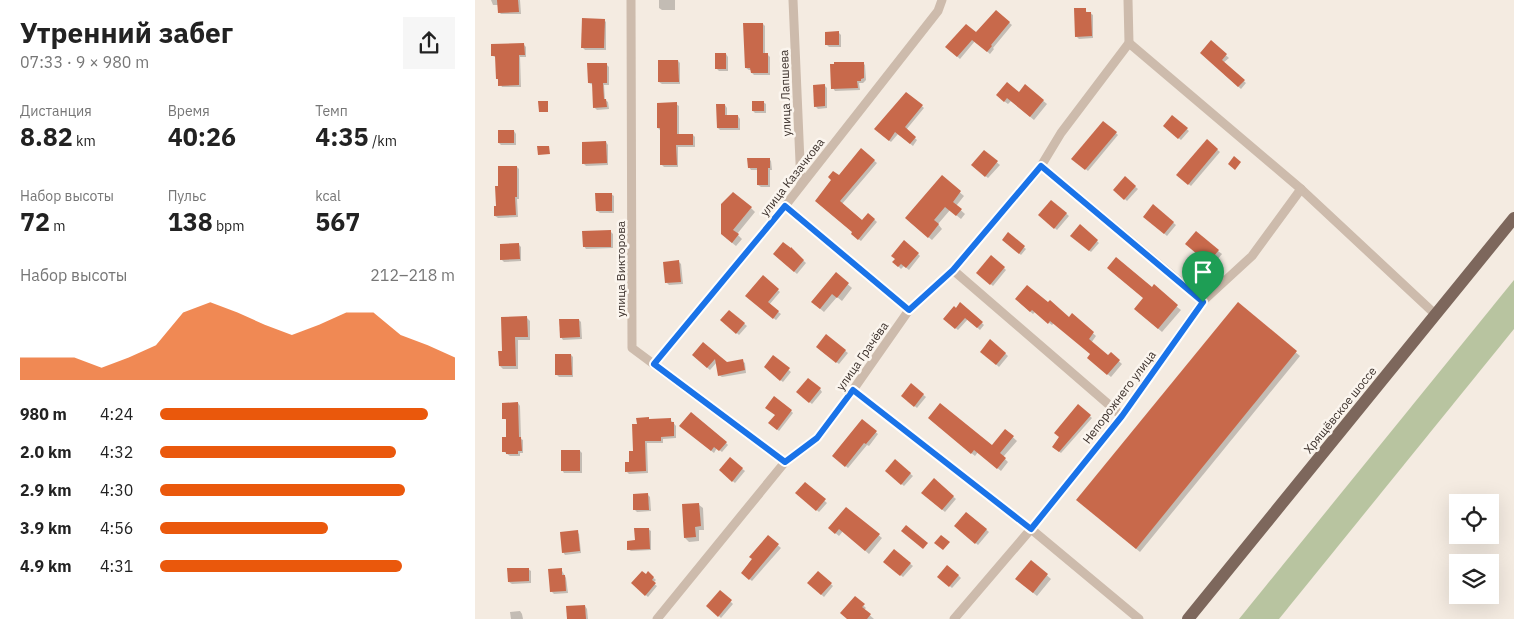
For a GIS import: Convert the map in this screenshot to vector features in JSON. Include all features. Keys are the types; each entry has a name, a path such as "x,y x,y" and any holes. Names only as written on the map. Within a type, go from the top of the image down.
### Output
{"main road":[{"name":"Хрящёвское шоссе","path":"1188,619 1514,218"}],"street":[{"name":"улица Викторова","path":"631,0 632,348 785,462"},
{"name":"улица Лапшева","path":"793,0 801,185"},
{"name":"улица Казачкова","path":"654,364 785,206 938,10 942,0"},
{"path":"1127,0 1129,43 1301,189 1435,314"},
{"name":"улица Грачёва","path":"657,619 785,462 817,438 909,310 953,270 1041,166 1061,133 1129,43"},
{"path":"1041,166 1203,302"},
{"name":"Непорожнего улица","path":"954,619 1031,529 1122,416 1203,302 1252,256 1301,189"},
{"path":"785,206 909,310"},
{"path":"953,270 1122,416"},
{"path":"853,390 1031,529 1139,619"}],"green space":[{"path":"1514,280 1514,329 1279,619 1239,619"}],"building":[{"path":"497,0 518,0 519,12 498,13"},
{"path":"1074,8 1086,8 1086,12 1091,12 1092,36 1075,37"},
{"path":"996,10 1010,22 987,52 972,40 957,57 945,47 966,24 976,32"},
{"path":"582,18 605,19 604,48 581,48"},
{"path":"743,23 763,23 763,53 768,53 768,73 751,73 750,68 745,68"},
{"path":"839,31 839,45 825,45 825,32"},
{"path":"1211,40 1227,54 1222,60 1245,80 1238,87 1200,53"},
{"path":"524,43 525,55 519,55 519,85 498,86 495,56 491,56 491,44"},
{"path":"715,53 726,53 726,69 715,69"},
{"path":"658,60 678,60 679,82 658,82"},
{"path":"834,62 864,62 864,78 861,81 857,81 858,88 831,89 830,64 834,64"},
{"path":"587,63 607,63 607,83 603,83 604,99 606,99 607,107 593,108 592,83 588,83"},
{"path":"1007,82 1019,92 1025,84 1044,100 1030,117 1007,98 1004,102 996,95"},
{"path":"825,84 825,106 814,107 813,85"},
{"path":"906,92 923,105 905,127 916,137 910,144 895,132 889,141 874,129"},
{"path":"538,101 548,101 548,112 539,112"},
{"path":"752,101 764,101 764,111 752,111"},
{"path":"677,102 677,134 693,134 693,145 676,145 677,165 660,165 660,128 657,128 657,103"},
{"path":"716,104 725,104 725,115 738,115 738,128 717,128"},
{"path":"1172,115 1188,128 1178,139 1163,126"},
{"path":"1103,121 1117,132 1085,170 1071,159"},
{"path":"498,130 514,130 514,143 498,143"},
{"path":"1207,139 1218,149 1188,185 1176,175"},
{"path":"606,141 607,163 582,164 582,142"},
{"path":"537,146 549,146 550,154 538,155"},
{"path":"861,148 875,160 840,201 862,220 868,213 875,219 858,240 851,234 852,232 815,201 831,180 828,177 833,171 839,175"},
{"path":"984,150 998,161 985,177 971,165"},
{"path":"1234,156 1241,162 1235,170 1228,164"},
{"path":"747,158 770,158 768,185 757,185 757,168 748,168"},
{"path":"498,166 517,166 516,215 494,216 494,206 496,206 495,186 498,186"},
{"path":"942,175 961,191 953,202 962,209 956,216 945,207 934,220 939,224 928,238 905,218"},
{"path":"1125,176 1136,186 1124,200 1113,190"},
{"path":"733,192 752,207 733,230 739,234 732,243 721,234 721,204"},
{"path":"595,193 612,193 612,211 596,211"},
{"path":"1051,200 1067,213 1054,229 1038,215"},
{"path":"1153,204 1174,222 1164,234 1143,217"},
{"path":"1080,224 1098,240 1089,251 1070,236"},
{"path":"611,230 611,247 583,247 582,231"},
{"path":"1196,231 1219,250 1208,263 1185,244"},
{"path":"1008,232 1025,246 1019,254 1002,240"},
{"path":"904,240 919,253 906,268 901,264 898,267 892,262 895,259 891,256"},
{"path":"783,242 804,260 794,272 773,254"},
{"path":"519,243 520,259 500,260 500,244"},
{"path":"991,255 1005,267 990,285 976,273"},
{"path":"1116,257 1152,287 1154,284 1178,305 1158,329 1134,309 1143,298 1107,268"},
{"path":"679,260 681,282 665,283 663,262"},
{"path":"836,272 849,283 837,298 832,294 820,309 811,302"},
{"path":"763,275 779,289 768,302 779,311 773,319 745,296"},
{"path":"1027,285 1048,302 1050,300 1069,317 1072,313 1094,332 1089,339 1108,355 1111,352 1120,360 1107,375 1087,358 1090,354 1050,321 1048,324 1015,299"},
{"path":"960,302 983,322 977,328 965,318 955,329 943,319"},
{"path":"1238,302 1297,351 1136,549 1076,500"},
{"path":"729,310 745,323 736,334 720,320"},
{"path":"527,316 528,337 515,337 516,366 499,366 498,351 502,351 501,317"},
{"path":"559,319 579,319 580,337 560,338"},
{"path":"826,334 846,350 836,363 816,347"},
{"path":"990,339 1006,353 996,365 980,352"},
{"path":"703,342 727,362 743,359 745,370 718,376 715,359 707,368 692,355"},
{"path":"555,354 571,354 572,375 555,375"},
{"path":"773,355 790,368 780,381 764,367"},
{"path":"808,378 821,388 809,403 796,392"},
{"path":"911,383 924,394 914,407 901,396"},
{"path":"774,396 792,410 777,430 768,423 775,415 765,408"},
{"path":"518,402 519,437 521,437 522,451 518,451 518,454 506,454 506,452 502,452 502,437 506,437 506,419 502,419 502,403"},
{"path":"940,403 992,445 1005,429 1014,436 1000,453 1006,458 997,469 974,450 971,454 928,418"},
{"path":"1078,404 1091,415 1059,452 1052,447 1059,437 1054,433"},
{"path":"691,412 727,442 719,451 714,447 711,451 679,426"},
{"path":"649,417 649,419 671,418 671,422 674,422 674,436 661,437 661,441 645,441 646,471 625,472 625,462 629,462 629,451 633,451 632,424 637,424 636,418"},
{"path":"862,419 877,431 866,444 864,443 845,467 832,456"},
{"path":"561,450 580,450 580,471 561,471"},
{"path":"730,457 743,468 732,482 719,470"},
{"path":"895,459 911,473 901,485 885,471"},
{"path":"934,478 954,496 942,510 921,493"},
{"path":"805,482 826,499 816,511 795,493"},
{"path":"648,493 649,510 633,510 633,494"},
{"path":"699,503 701,526 695,527 696,537 684,538 682,504"},
{"path":"846,507 880,534 865,551 839,529 835,534 828,528"},
{"path":"966,512 987,529 975,544 954,526"},
{"path":"906,525 928,543 923,549 901,531"},
{"path":"634,528 649,528 650,549 627,550 627,541 635,540"},
{"path":"578,530 580,551 562,553 560,532"},
{"path":"768,535 779,544 749,580 741,573 752,559 749,557"},
{"path":"941,535 950,542 943,550 934,543"},
{"path":"894,549 911,563 900,576 883,562"},
{"path":"1031,560 1048,574 1033,593 1015,579"},
{"path":"947,565 959,575 949,587 937,577"},
{"path":"507,568 529,568 529,581 508,582"},
{"path":"562,568 562,575 565,575 566,591 550,592 548,569"},
{"path":"642,571 646,574 648,571 654,577 652,580 656,583 645,596 631,583"},
{"path":"818,571 832,583 821,595 807,583"},
{"path":"720,590 732,600 718,617 706,606"},
{"path":"855,596 865,604 862,607 871,614 867,619 847,619 840,613"},
{"path":"585,605 586,619 567,619 566,606"}],"route":[{"path":"1041,166 1203,302 1122,416 1031,529 853,390 817,438 785,462 654,364 785,206 909,310 953,270 1041,166"}]}
